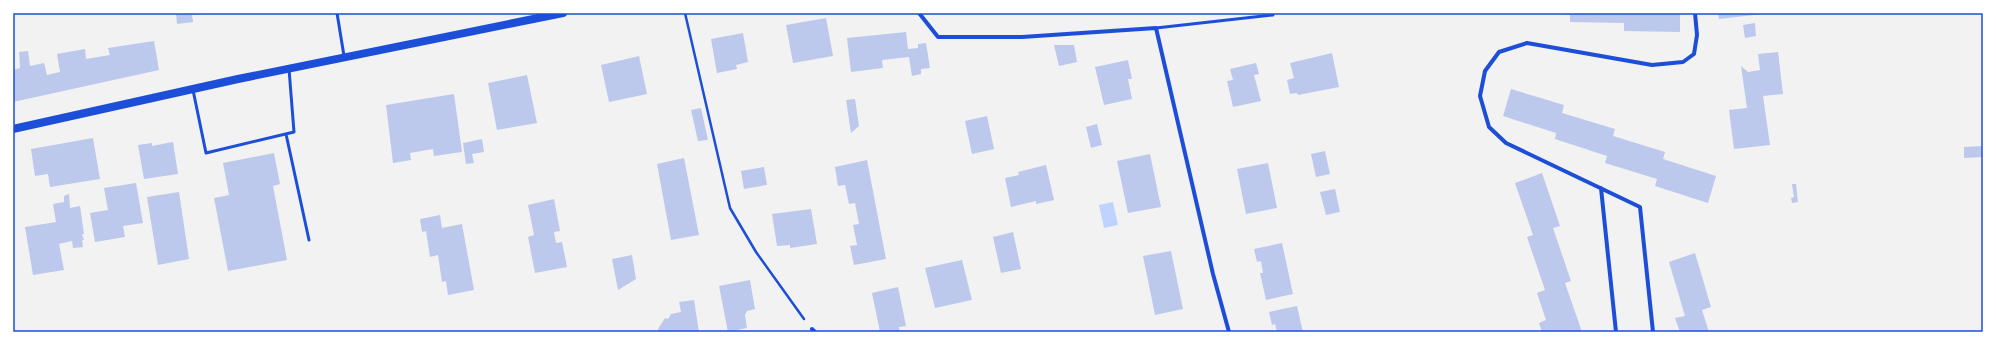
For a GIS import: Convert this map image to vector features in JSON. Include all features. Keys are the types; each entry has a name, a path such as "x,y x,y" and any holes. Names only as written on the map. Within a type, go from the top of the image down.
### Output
{"main road":[{"path":"13,129 344,56 562,13"}],"street":[{"path":"919,13 938,37 1022,37 1156,28 1213,274 1228,332"},
{"path":"1653,332 1640,207 1506,143 1488,127 1480,96 1485,71 1499,52 1527,43 1652,65 1683,62 1694,54 1696,35 1695,13"},
{"path":"1601,188 1616,332"}],"lane":[{"path":"336,13 344,56"},
{"path":"1156,28 1273,14"},
{"path":"193,89 206,153 294,132 289,69"},
{"path":"286,134 309,240"}],"path":[{"path":"685,13 730,208 756,252 813,331"}],"water":[{"path":"1113,202 1118,225 1104,228 1099,205"}],"building":[{"path":"176,13 206,14 192,15 193,22 177,24"},
{"path":"1554,13 1680,13 1680,32 1624,31 1624,23 1570,22 1570,15"},
{"path":"1718,13 1761,13 1762,14 1719,19"},
{"path":"826,18 833,56 793,63 786,25"},
{"path":"1755,23 1756,36 1745,38 1743,25"},
{"path":"906,32 908,49 918,48 918,44 926,43 930,68 921,69 921,74 912,76 909,57 882,60 883,68 851,72 847,38"},
{"path":"743,33 748,62 736,65 737,69 717,73 711,39"},
{"path":"154,41 159,70 13,102 13,70 20,68 19,52 28,51 30,66 44,63 47,75 60,72 57,54 85,49 86,59 110,55 108,48"},
{"path":"1054,45 1074,45 1077,62 1059,66"},
{"path":"1778,52 1783,94 1763,96 1770,145 1734,149 1729,110 1747,108 1741,66 1748,72 1760,70 1758,54"},
{"path":"1332,53 1339,87 1298,95 1297,93 1290,94 1287,80 1294,78 1290,63"},
{"path":"639,56 647,94 609,102 601,65"},
{"path":"1128,60 1132,79 1128,79 1132,99 1104,105 1095,67"},
{"path":"1256,63 1259,74 1254,75 1261,101 1233,107 1227,81 1233,80 1230,69"},
{"path":"527,75 537,123 497,130 488,83"},
{"path":"1511,89 1564,105 1562,113 1615,129 1613,136 1665,152 1663,159 1716,176 1708,203 1655,186 1657,179 1605,163 1607,156 1555,139 1556,133 1503,116"},
{"path":"454,94 462,152 434,156 433,149 410,153 411,160 393,163 386,105"},
{"path":"855,99 859,126 851,133 846,100"},
{"path":"701,108 708,140 698,141 691,110"},
{"path":"987,116 994,149 972,154 965,121"},
{"path":"1097,124 1102,145 1091,148 1086,127"},
{"path":"93,138 100,179 50,187 48,174 35,176 31,149"},
{"path":"482,139 484,152 472,154 474,163 466,164 463,143"},
{"path":"173,142 178,174 144,179 138,145 152,143 152,146"},
{"path":"1983,146 1983,157 1964,158 1964,147"},
{"path":"1325,151 1330,174 1316,177 1311,154"},
{"path":"274,153 280,184 273,186 287,260 228,271 214,198 229,195 223,163"},
{"path":"1150,154 1161,207 1128,213 1117,161"},
{"path":"684,158 699,235 671,240 657,164"},
{"path":"867,160 886,259 854,265 850,246 857,245 853,225 859,224 855,203 849,204 845,185 838,186 835,167"},
{"path":"1268,163 1277,208 1246,214 1237,169"},
{"path":"1046,165 1054,200 1036,204 1036,201 1011,207 1005,178 1019,175 1018,172"},
{"path":"764,167 767,185 744,189 741,171"},
{"path":"1542,173 1560,226 1553,228 1571,281 1565,283 1582,332 1542,332 1539,323 1546,320 1537,293 1545,290 1527,237 1533,235 1515,183"},
{"path":"136,183 143,223 123,226 125,237 95,242 90,213 108,210 104,188"},
{"path":"1792,184 1796,184 1798,202 1792,203 1791,198 1794,197"},
{"path":"1335,189 1340,212 1326,215 1320,192"},
{"path":"179,192 189,259 158,265 147,197"},
{"path":"69,194 70,208 80,206 84,234 82,234 84,240 82,240 83,247 73,248 72,241 59,244 64,270 33,275 25,227 56,222 53,204 64,202 64,196"},
{"path":"554,199 560,231 554,232 556,243 562,242 567,267 535,273 528,237 534,235 528,205"},
{"path":"811,209 817,244 790,248 790,245 777,246 772,214"},
{"path":"440,215 442,228 462,224 474,290 448,295 446,281 442,282 438,255 430,257 426,231 422,232 420,219"},
{"path":"1013,232 1021,269 1001,273 993,237"},
{"path":"1282,243 1293,294 1266,300 1260,273 1263,273 1261,261 1257,262 1254,249"},
{"path":"1171,251 1183,309 1155,315 1143,256"},
{"path":"1695,253 1711,307 1702,310 1709,332 1680,332 1675,318 1685,316 1669,262"},
{"path":"632,255 636,279 618,290 612,259"},
{"path":"962,260 972,300 935,308 925,268"},
{"path":"750,280 755,309 747,311 745,315 747,328 728,332 719,286"},
{"path":"898,287 906,326 899,327 900,332 880,332 872,293"},
{"path":"694,300 699,332 660,332 658,329 665,318 668,319 671,314 681,312 679,302"},
{"path":"1297,306 1303,332 1277,332 1275,324 1272,325 1269,312"}]}
